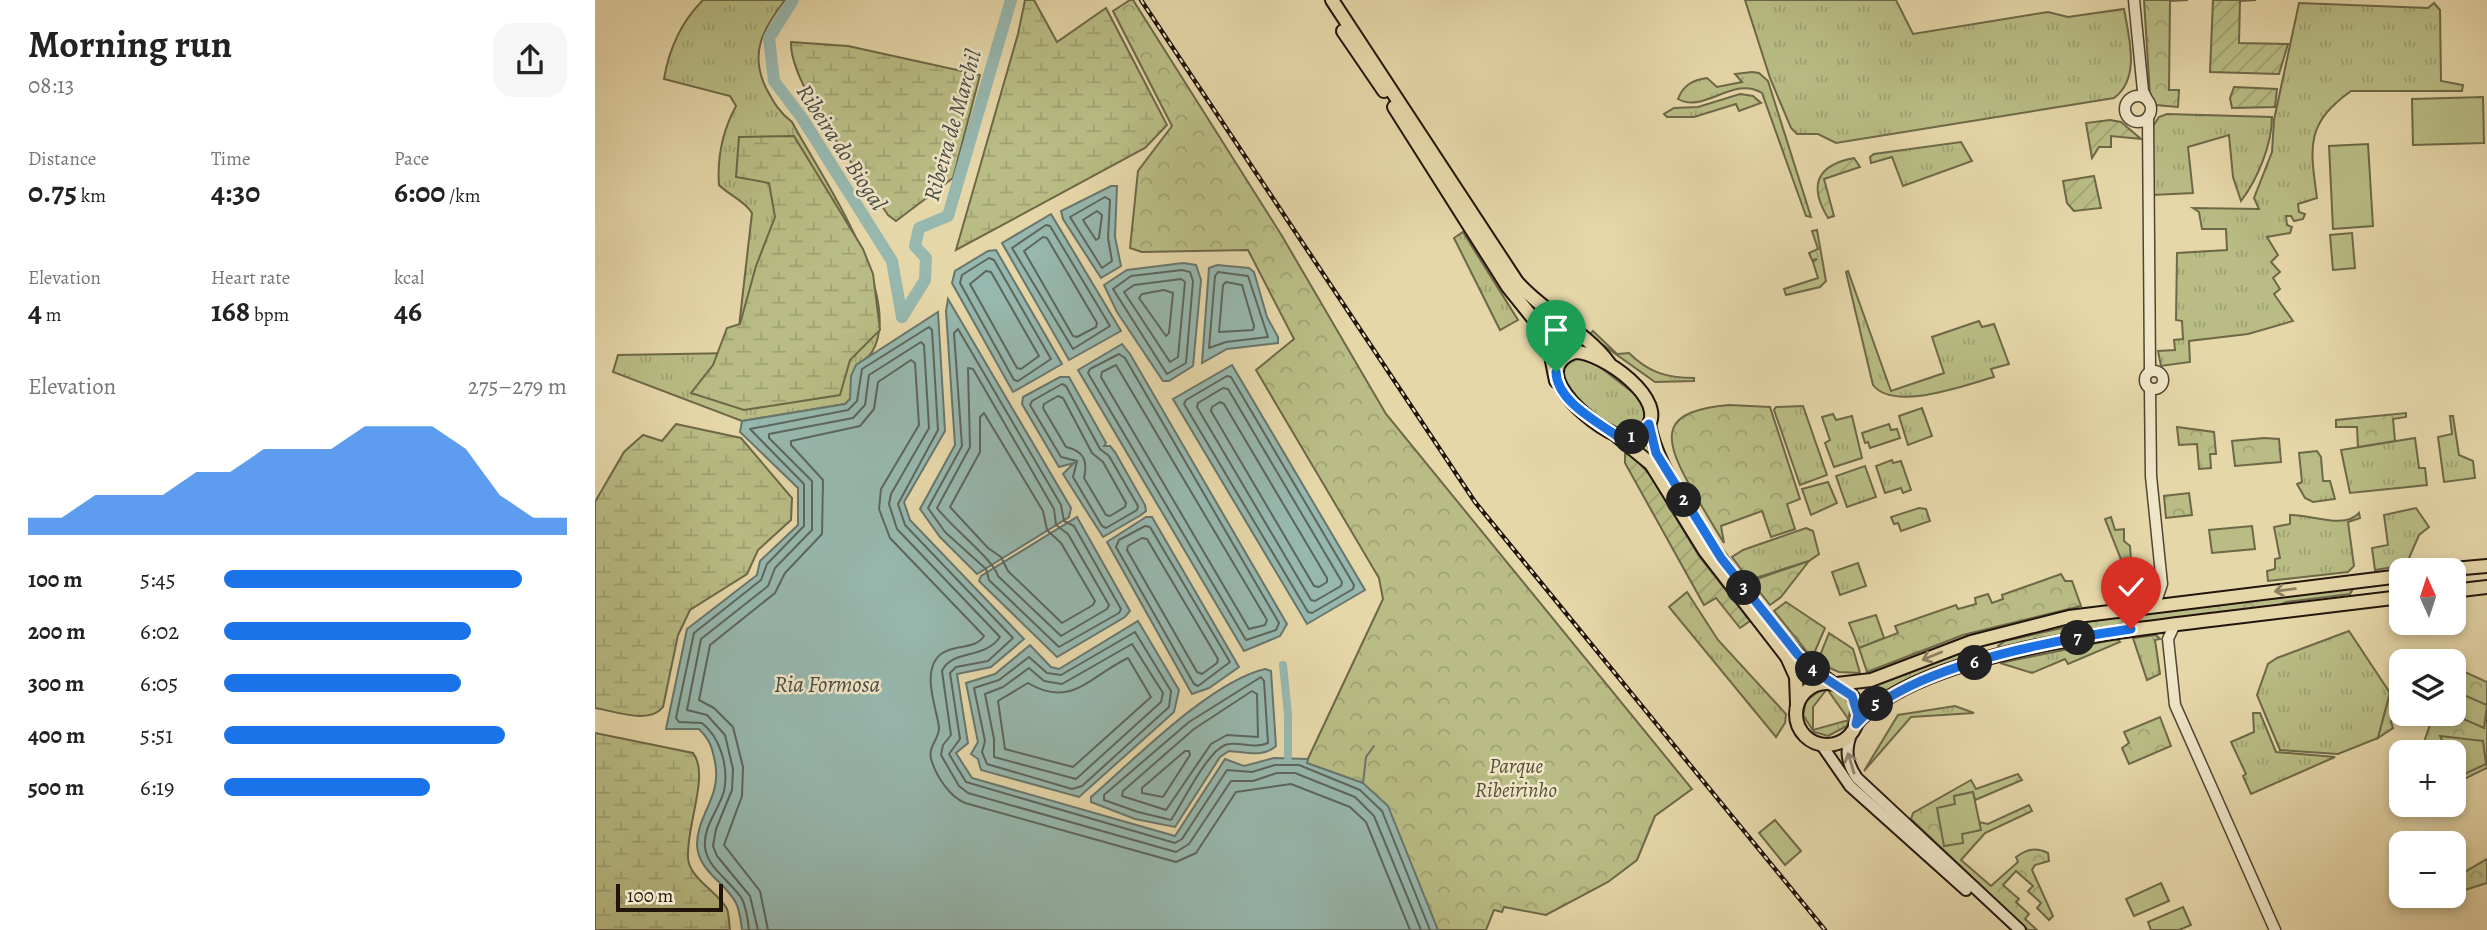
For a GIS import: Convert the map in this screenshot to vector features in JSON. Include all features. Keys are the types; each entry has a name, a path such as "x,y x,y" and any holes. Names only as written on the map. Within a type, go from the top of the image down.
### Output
{"main road":[{"path":"1323,0 1503,279 1540,327 1548,341 1556,381 1564,394 1651,464 1696,537 1787,656 1795,677 1800,729 1809,739 1821,744 1838,742 1875,704 1935,676 2015,651 2157,626 2389,599"},
{"path":"1332,0 1517,282 1532,298 1590,342 1647,397 1652,412 1649,424 1656,453 1721,558 1798,655 1852,696 1858,715 1847,743 1849,766 1857,778 2020,930"},
{"path":"1556,381 1560,361 1575,352 1588,353 1609,363"},
{"path":"1622,440 1638,435 1649,424"},
{"path":"2466,568 2487,566"},
{"path":"1797,704 1809,688 1871,680 1971,642 2069,617 2389,578"},
{"path":"2270,613 2291,604 2357,596 2360,585 2353,582"},
{"path":"2389,584 2378,587 2378,594 2389,596"},
{"path":"2466,589 2487,587"},
{"path":"2015,651 1996,650 1995,642 2061,624 2069,617"},
{"path":"1935,676 1946,666 1984,653 1984,644 1971,642"},
{"path":"1821,744 1850,786 2010,930"}],"street":[{"path":"2134,0 2143,91 2151,111 2146,143 2151,254 2150,371 2145,378 2150,389 2151,476 2162,584 2173,604"},
{"path":"2139,50 2135,91 2125,109 2146,143"},
{"path":"2129,100 2139,96 2148,101"},
{"path":"2131,120 2140,121 2148,117"},
{"path":"2150,371 2160,373 2164,381 2158,388 2150,389"},
{"path":"2155,605 2162,584"},
{"path":"2175,624 2168,639 2175,705 2275,930"},
{"path":"2157,626 2168,639"}],"green space":[{"path":"703,0 785,0 770,21 761,42 761,75 774,103 792,122 838,203 869,269 878,300 879,328 872,352 856,366 850,399 845,404 742,421 613,372 618,355 736,353 752,213 719,185 719,164 722,144 736,106 730,96 664,79 677,36"},
{"path":"1025,0 1034,0 1057,42 1106,8 1167,125 1145,148 956,250 1018,34"},
{"name":"Parque Ribeirinho","path":"1133,0 1282,236 1386,414 1692,789 1655,816 1637,860 1608,882 1546,915 1504,907 1502,912 1494,910 1486,930 1438,930 1363,783 1306,763 1383,599 1379,578 1256,370 1294,339 1248,250 1142,252 1130,248 1138,171 1172,126 1113,11"},
{"path":"1745,0 1896,0 1913,34 2048,12 2068,17 2124,9 2131,57 2128,80 2114,98 1836,143 1818,134 1797,134 1791,128 1770,78"},
{"path":"2144,0 2188,0 2170,1 2169,90 2179,90 2178,107 2155,105 2150,96"},
{"path":"2213,0 2256,0 2240,1 2239,43 2288,44 2279,74 2210,72"},
{"path":"2299,3 2428,8 2434,3 2440,10 2441,81 2463,85 2462,91 2351,91 2336,103 2325,114 2314,138 2313,164 2317,198 2298,204 2299,212 2305,214 2303,219 2294,221 2291,216 2286,216 2287,225 2292,227 2290,233 2267,237 2278,255 2271,262 2280,272 2273,278 2280,289 2274,294 2293,321 2248,334 2189,341 2190,362 2161,366 2158,351 2175,350 2174,340 2183,339 2182,321 2176,320 2177,253 2227,250 2226,229 2202,229 2199,212 2193,208 2259,209 2254,198 2272,152 2274,120"},
{"path":"791,42 848,46 980,75 953,178 896,221 888,215 814,106 794,60"},
{"path":"1759,73 1768,81 1811,217 1806,216 1762,93 1741,88 1698,102 1678,99 1689,84 1697,80 1707,78 1717,87 1742,82 1735,74"},
{"path":"2234,87 2277,89 2275,107 2232,108 2230,98"},
{"path":"1740,94 1753,96 1761,103 1739,111 1736,104 1694,117 1667,117 1664,114 1674,108 1698,107"},
{"path":"2483,97 2484,143 2413,145 2412,99"},
{"path":"2167,114 2272,117 2262,162 2241,201 2233,177 2229,135 2188,147 2193,193 2153,195 2153,126 2159,117"},
{"path":"2110,120 2121,122 2141,139 2111,136 2111,147 2099,147 2092,158 2086,123"},
{"path":"794,136 863,249 873,274 880,330 850,360 840,395 744,410 691,393 713,365 727,328 740,324 756,266 775,217 769,183 736,177 739,137"},
{"path":"1961,142 1972,161 1903,186 1892,157 1871,163 1870,157 1874,154"},
{"path":"2368,144 2373,226 2333,229 2329,146"},
{"path":"1854,158 1860,167 1824,179 1834,216 1828,218 1818,196 1820,178 1824,171 1832,166"},
{"path":"2094,176 2101,208 2074,211 2067,203 2063,181"},
{"path":"1817,230 1826,281 1820,287 1786,295 1784,289 1818,278 1813,262 1817,259 1812,260 1809,253 1818,249 1812,231"},
{"path":"1463,232 1518,320 1500,330 1454,238"},
{"path":"2352,233 2355,268 2333,270 2330,235"},
{"path":"1848,271 1891,391 1944,373 1932,337 1979,321 1982,327 1994,324 2009,364 1991,369 1994,377 1949,390 1913,396 1883,393 1873,385 1846,272"},
{"path":"1593,331 1617,354 1629,353 1658,373 1694,378 1694,381 1655,382 1589,335"},
{"path":"1575,357 1591,360 1641,399 1646,418 1639,427 1629,432 1613,427 1583,405 1567,389 1562,383 1563,366"},
{"path":"1729,405 1770,407 1800,499 1787,504 1795,529 1771,537 1762,511 1721,526 1724,543 1680,468 1672,439 1673,428 1680,419 1707,408"},
{"path":"1803,406 1827,475 1800,485 1774,410 1776,407"},
{"path":"1922,408 1932,436 1908,445 1899,416"},
{"path":"2406,413 2406,417 2393,419 2395,441 2358,447 2357,427 2336,427 2336,420"},
{"path":"1833,414 1836,420 1852,416 1862,458 1834,467 1825,443 1830,440 1822,417"},
{"path":"2450,416 2453,416 2459,455 2473,461 2475,478 2444,482 2438,437 2452,434"},
{"path":"676,424 741,438 792,498 791,520 758,550 747,574 690,610 678,635 663,707 657,712 641,716 595,708 595,502 624,452 643,435 662,441"},
{"path":"1889,424 1891,430 1897,429 1900,438 1870,448 1868,442 1865,443 1862,433"},
{"path":"2177,427 2214,432 2216,454 2210,454 2211,468 2199,469 2197,444 2179,445"},
{"path":"2415,438 2419,468 2425,468 2427,485 2350,493 2341,450"},
{"path":"2279,439 2281,462 2235,466 2232,441"},
{"path":"2317,451 2321,457 2323,481 2330,481 2335,499 2313,502 2305,498 2297,484 2302,482 2299,453"},
{"path":"1625,454 1631,454 1650,475 1699,556 1750,621 1740,628 1716,598 1704,605 1625,463"},
{"path":"1892,460 1893,463 1901,461 1911,490 1903,493 1901,488 1885,493 1876,466"},
{"path":"1865,466 1876,497 1847,507 1836,476"},
{"path":"1828,482 1837,503 1811,515 1802,489"},
{"path":"2189,493 2192,515 2166,518 2164,496"},
{"path":"1919,508 1926,509 1930,521 1901,531 1898,523 1894,524 1891,517"},
{"path":"2416,508 2429,527 2419,535 2409,558 2389,558 2389,568 2375,570 2372,548 2388,545 2384,515"},
{"path":"2359,513 2360,518 2348,522 2354,566 2348,572 2268,581 2267,571 2275,569 2275,559 2280,558 2274,527 2290,524 2290,515 2336,521 2353,518"},
{"path":"2111,517 2115,530 2124,529 2124,541 2130,546 2134,601 2127,601 2114,565 2122,562 2105,519"},
{"path":"2252,526 2255,549 2212,553 2209,530"},
{"path":"1806,528 1813,531 1819,554 1809,561 1749,580 1732,557 1743,550"},
{"path":"1809,561 1781,597 1770,605 1751,581"},
{"path":"1858,563 1866,586 1840,595 1832,572"},
{"path":"2061,574 2065,581 2072,581 2081,606 1963,635 1867,672 1859,648 1898,633 1895,626 1956,605 1958,609 1976,604 1975,598 1988,594 1992,603 2003,599 2002,595"},
{"path":"2354,587 2350,594 2286,602 2276,607 2091,630 2001,649 1998,646 2005,641 2075,625 2080,620"},
{"path":"1687,592 1718,640 1786,714 1785,723 1776,737 1669,607"},
{"path":"1786,602 1825,628 1812,658 1774,611"},
{"path":"1876,615 1884,638 1859,648 1849,623"},
{"path":"2349,631 2389,691 2378,738 2338,754 2280,750 2257,695 2268,664 2277,658"},
{"path":"1829,633 1853,649 1860,673 1839,672 1817,663"},
{"path":"2156,635 2160,639 2155,640 2160,674 2147,680 2133,638"},
{"path":"2117,639 2120,642 2068,664 2065,659 2032,673 2000,663"},
{"path":"1978,646 1978,653 1875,698 1869,685"},
{"path":"2466,672 2487,682 2487,768 2466,778 2466,740 2425,739 2430,726 2466,726"},
{"path":"1823,688 1827,689 1813,707 1813,730 1848,720 1847,726 1828,736 1814,732 1803,715 1806,701"},
{"path":"1827,689 1843,694 1851,706 1848,719"},
{"path":"2466,696 2487,705 2484,728 2466,720"},
{"path":"2389,697 2389,726 2393,728 2378,738"},
{"path":"1955,706 1974,713 1911,717 1864,771 1898,715"},
{"path":"2253,713 2260,713 2276,752 2335,757 2251,794 2243,776 2246,774 2231,742 2254,732"},
{"path":"2160,717 2171,746 2129,764 2122,748 2129,743 2124,732"},
{"path":"595,733 693,753 698,762 699,774 688,858 693,872 727,909 730,930 595,930"},
{"path":"2440,736 2483,741 2486,764 2466,773 2466,740 2442,740"},
{"path":"2018,774 2022,780 1975,800 1973,792 1954,796 1961,834 1980,830 1979,822 1988,824 2029,805 2032,811 1985,833 1961,860 1991,886 2018,862 2016,857 2020,854 2036,850 2048,853 2049,861 2035,865 2032,870 2053,916 2049,920 2037,908 2041,903 2028,891 2033,886 2016,871 2003,885 2019,899 2016,902 2029,914 2025,919 2037,930 2028,930 1911,819 1913,813 1971,780 1976,789"},
{"path":"1973,792 1981,830 1962,834 1963,843 1944,846 1937,808 1955,804 1954,796"},
{"path":"1775,820 1801,851 1785,865 1759,833"},
{"path":"2487,859 2487,883 2466,890 2466,871"},
{"path":"2161,883 2169,901 2134,916 2126,899"},
{"path":"2183,907 2191,925 2179,930 2151,930 2148,922"}],"water":[{"path":"1111,186 1117,186 1115,237 1121,266 1101,278 1063,219 1061,211"},
{"path":"1051,214 1121,331 1069,360 1002,243"},
{"path":"996,250 1062,364 1013,392 952,283 955,271 988,251"},
{"path":"1183,263 1196,265 1201,280 1193,366 1169,381 1163,381 1117,312 1104,285 1127,270"},
{"path":"1217,265 1249,268 1254,272 1278,343 1227,349 1202,363 1209,268"},
{"path":"948,299 1071,508 1069,517 977,574 940,537 920,509 955,445 946,311"},
{"name":"Ria Formosa","path":"938,312 945,431 904,502 910,520 1024,639 991,667 957,674 968,743 956,753 972,778 1175,836 1225,759 1244,766 1274,758 1308,759 1307,763 1363,783 1388,806 1438,930 742,930 736,903 707,870 697,845 701,824 715,785 712,748 699,729 666,729 687,629 757,575 760,561 798,525 798,488 740,432 742,421 845,404 850,399 851,376 856,365"},
{"path":"1122,344 1287,624 1280,636 1244,651 1078,370"},
{"path":"1232,365 1365,590 1307,624 1173,399"},
{"path":"1060,377 1069,377 1106,443 1104,446 1110,446 1115,452 1145,505 1146,511 1141,515 1103,537 1063,474 1074,463 1059,467 1022,404 1023,397"},
{"path":"1077,517 1130,611 1125,617 1057,657 979,581 981,576"},
{"path":"1146,517 1152,517 1239,667 1209,688 1192,694 1107,542"},
{"path":"1138,621 1179,690 1174,712 1079,797 981,770 978,759 971,754 978,742 966,683 995,674 1030,645 1051,667 1059,669"},
{"path":"1265,669 1271,671 1276,746 1260,753 1229,751 1220,757 1175,827 1135,819 1091,802 1091,797 1197,705 1221,689"}],"waterway":[{"name":"Ribeira do Biogal","path":"793,0 769,38 774,81 802,118 892,261 902,317"},
{"name":"Ribeira de Marchil","path":"902,317 925,280 926,258 915,246 919,228 948,216 1011,0"},
{"path":"1283,665 1288,714 1288,757"},
{"path":"1363,783 1366,757 1374,746"}],"railway":[{"path":"1141,0 1475,502 1825,930"}],"route":[{"path":"1556,372 1556,381 1564,394 1617,436 1625,438 1638,435 1649,424 1656,453 1707,538 1798,655 1819,674 1852,696 1858,715 1856,724 1875,704 1888,696 1935,676 2015,651 2131,629"}]}
